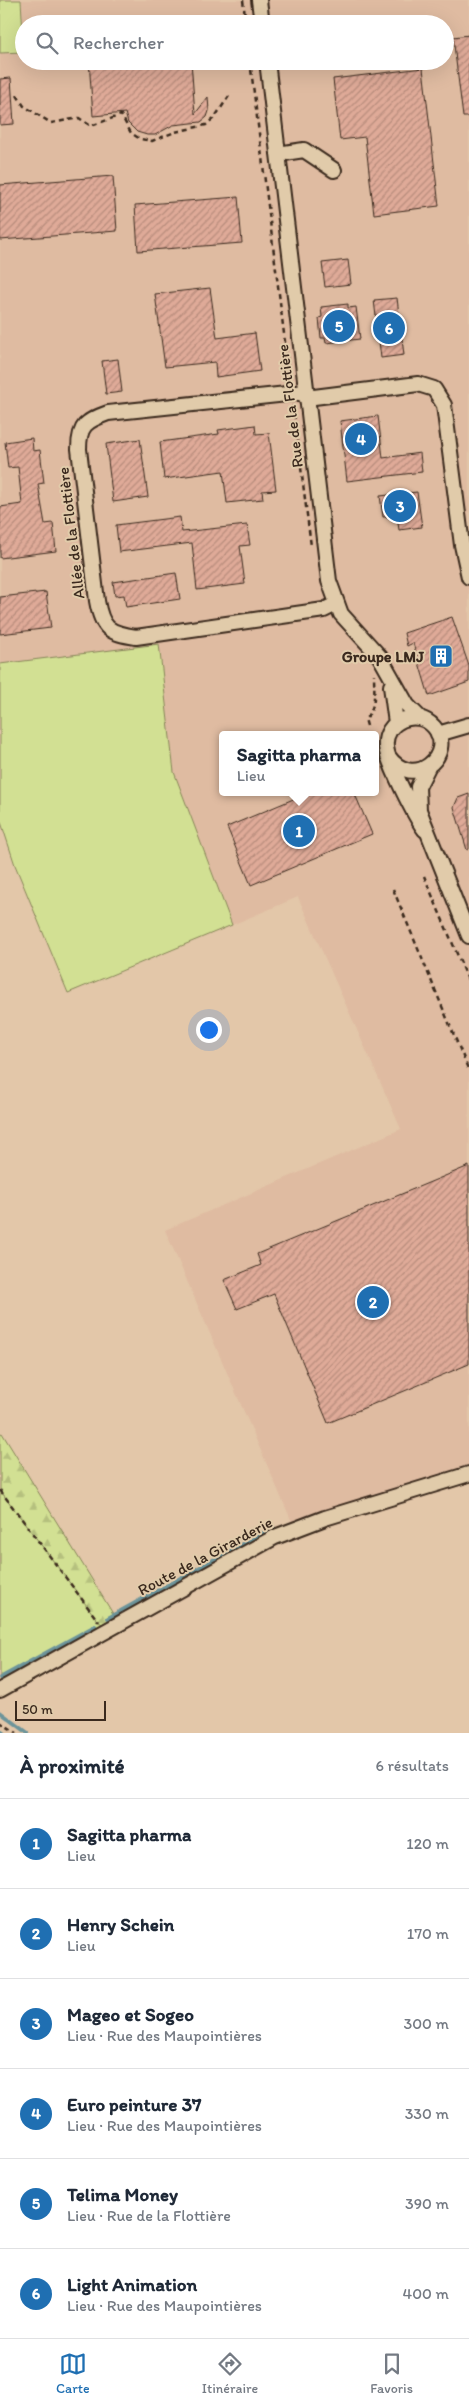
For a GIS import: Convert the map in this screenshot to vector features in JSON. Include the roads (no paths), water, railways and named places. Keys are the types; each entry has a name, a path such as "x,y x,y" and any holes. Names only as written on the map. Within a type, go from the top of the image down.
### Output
{"street":[{"path":"259,0 261,15"},
{"name":"Rue de la Flottière","path":"268,70 328,572 336,604 347,622 380,657 407,705 420,718"},
{"path":"278,154 304,150 334,170"},
{"name":"Allée de la Flottière","path":"336,604 324,610 136,637 115,634 100,621 97,602 79,449 79,434 88,420 108,413 418,384 434,389 444,405 462,545 469,577"},
{"path":"380,657 390,680 396,723"},
{"path":"425,830 414,814 388,756 387,738 396,723 404,718 420,718 428,721 438,734 439,752 420,780 417,794 419,810 425,830 469,936"},
{"path":"438,734 469,725"},
{"path":"388,756 401,768 410,771 428,767"},
{"name":"Route de la Girarderie","path":"0,1690 275,1536 325,1518 469,1474"}],"waterway":[{"path":"108,1618 273,1527"},
{"path":"0,1678 95,1626"},
{"path":"0,1712 28,1733"}],"place":[{"name":"Telima Money","path":"339,326"},
{"name":"Light Animation","path":"389,328"},
{"name":"Euro peinture 37","path":"361,439"},
{"name":"Mageo et Sogeo","path":"400,506"},
{"name":"Groupe LMJ","path":"441,656"},
{"name":"Sagitta pharma","path":"299,831"},
{"name":"Henry Schein","path":"373,1302"}]}
